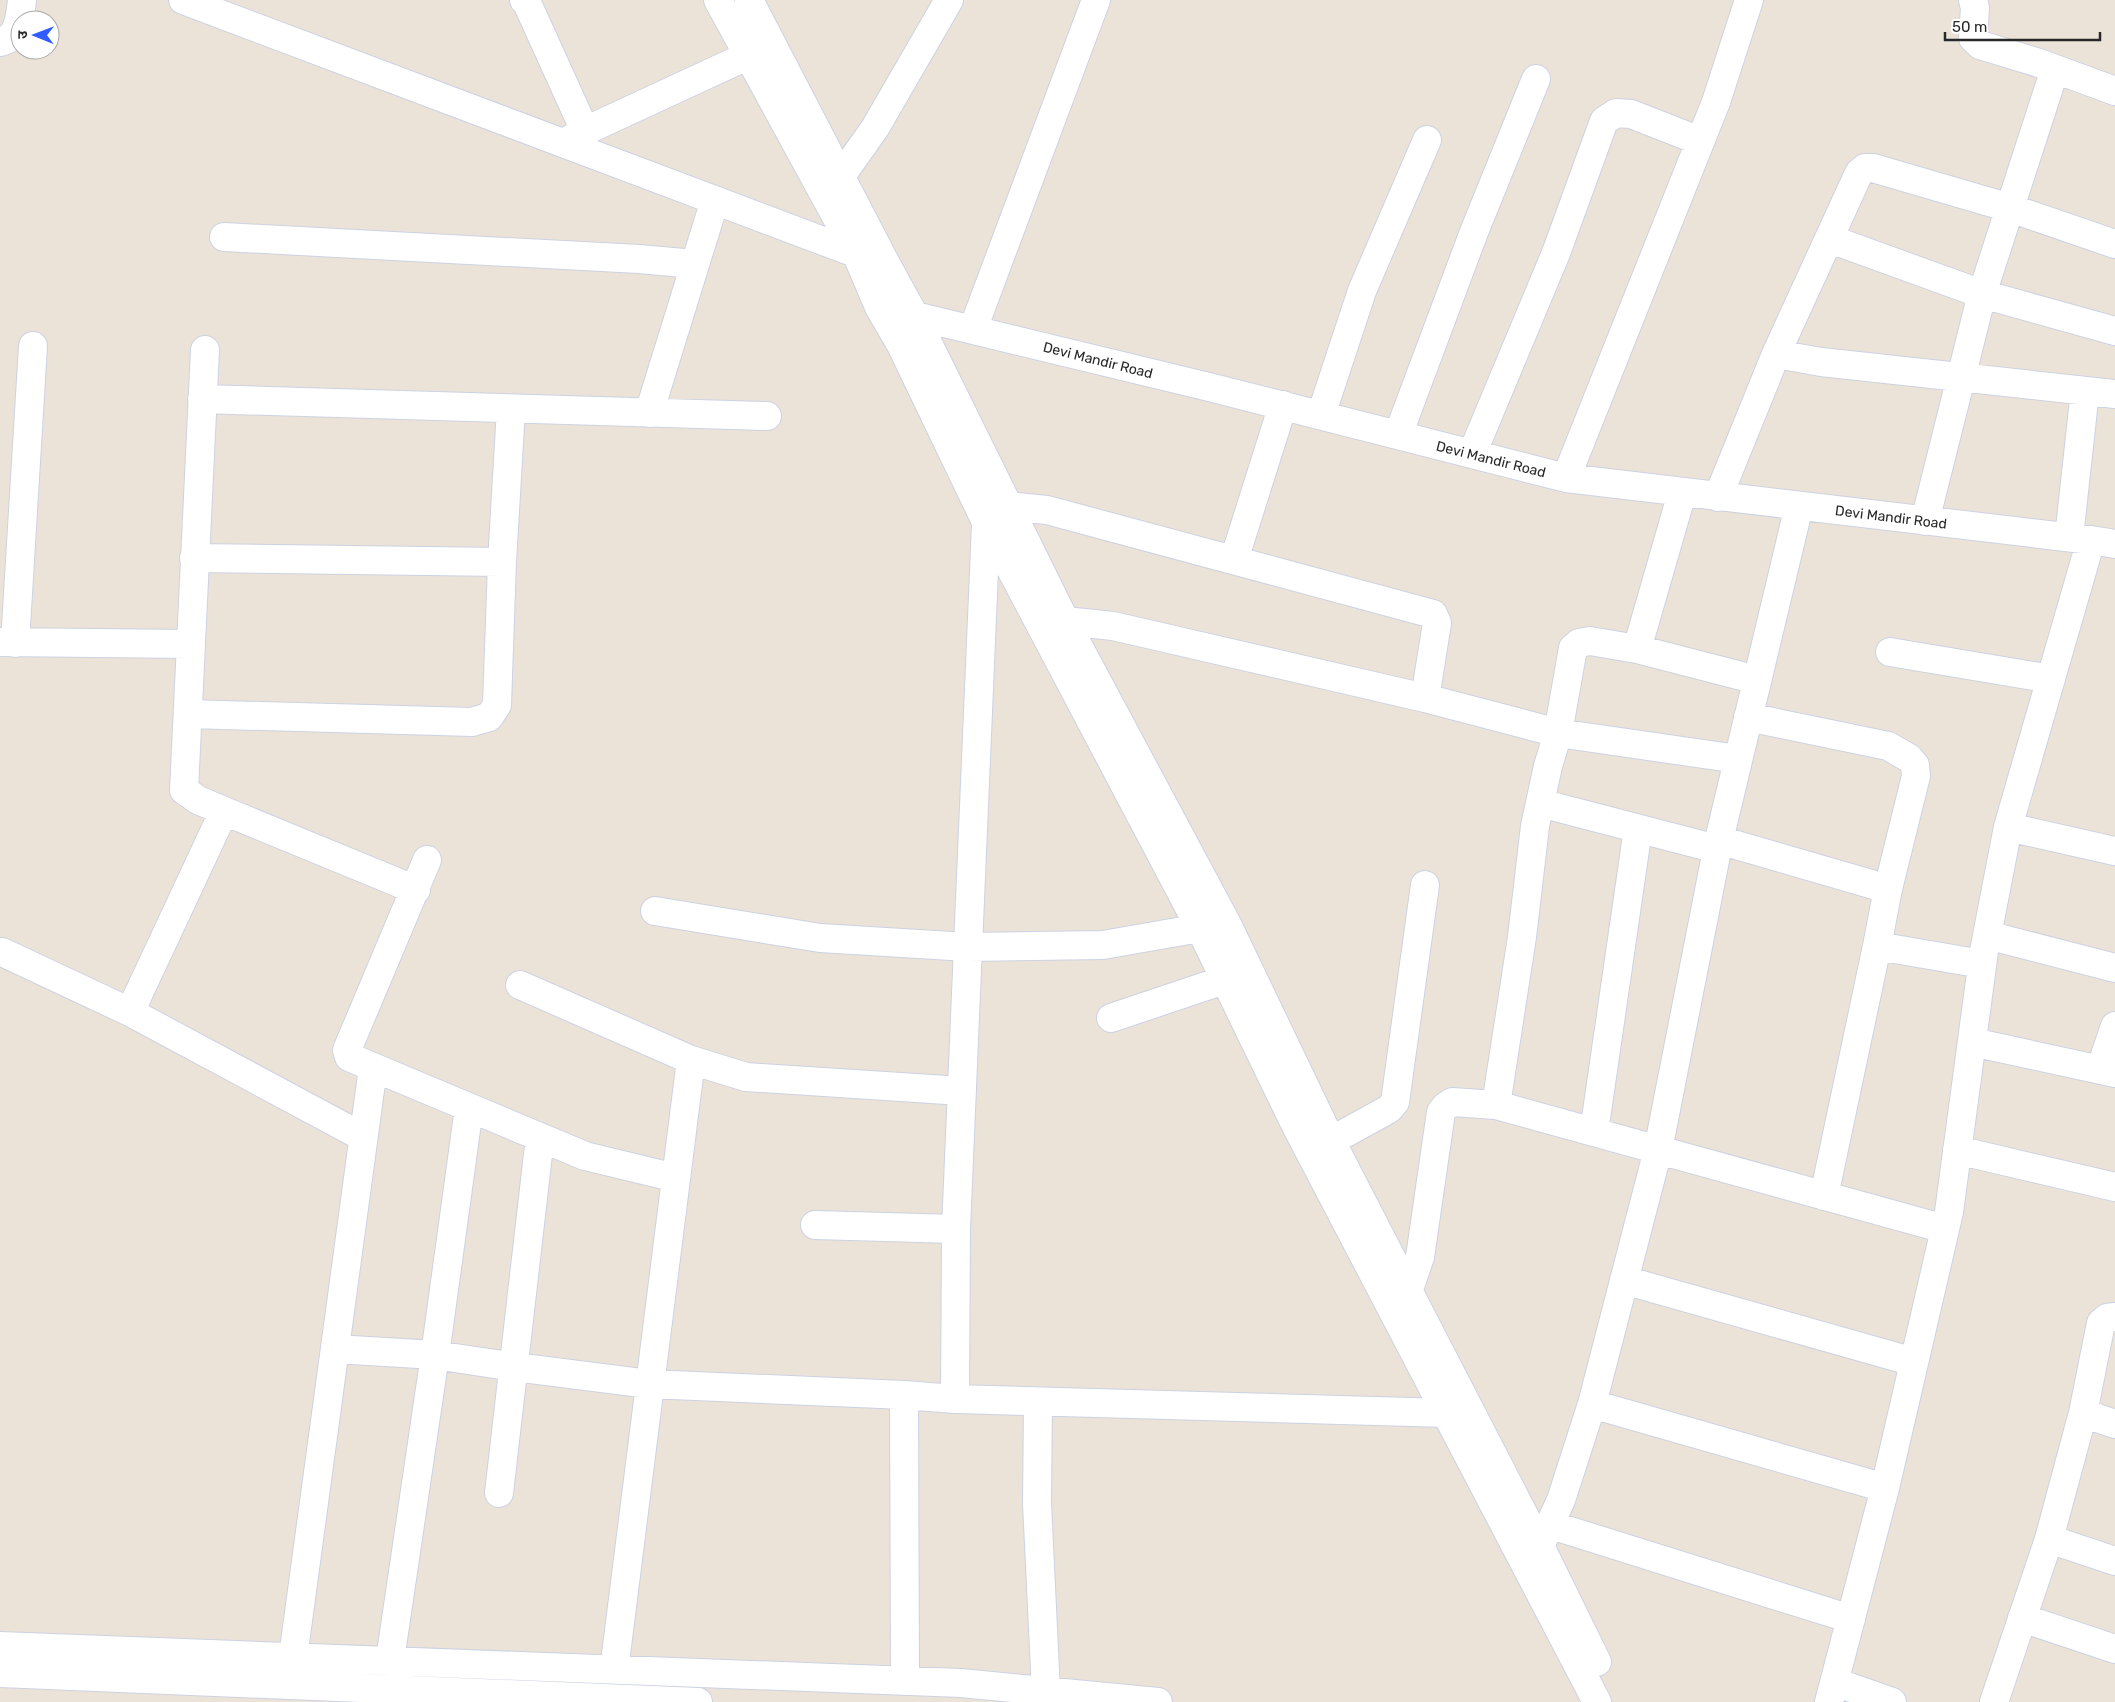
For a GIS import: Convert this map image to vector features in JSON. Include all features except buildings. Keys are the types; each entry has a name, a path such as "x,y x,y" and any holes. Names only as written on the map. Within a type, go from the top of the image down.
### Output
{"street":[{"path":"0,42 6,41 14,34 20,20 22,0"},
{"path":"183,0 574,137 715,200 886,264"},
{"path":"524,0 574,137"},
{"path":"718,0 856,253 879,307 901,345 986,522 1200,928 1237,976 1331,1141 1409,1292 1546,1536 1616,1702"},
{"path":"749,0 914,315 1065,621 1222,915 1237,976 1296,1124 1597,1702"},
{"path":"841,176 875,128 949,0"},
{"path":"973,329 1096,0"},
{"path":"1566,478 1716,102 1749,0"},
{"path":"1973,0 1976,8 1973,38 1980,46 2055,69 2115,91"},
{"path":"574,137 747,56"},
{"path":"1925,521 1982,294 2055,69"},
{"path":"1398,435 1474,232 1536,79"},
{"path":"1472,454 1556,253 1604,121 1616,113 1631,114 1700,141"},
{"path":"1321,415 1362,291 1427,140"},
{"path":"1718,497 1776,354 1830,240 1859,173 1865,168 1873,168 2010,208 2115,244"},
{"path":"649,413 715,200"},
{"path":"224,237 630,258 695,264"},
{"path":"1830,240 1982,294 2115,331"},
{"name":"Devi Mandir Road","path":"879,307 1283,405 1566,478 2092,540"},
{"path":"33,346 7,643 191,644"},
{"path":"205,350 184,790 198,800 416,890"},
{"path":"1776,354 1821,362 2115,394"},
{"path":"1892,1702 1832,1692 1885,1488 1945,1229 1982,964 2008,827 2092,540 2085,391"},
{"path":"202,399 766,416"},
{"path":"1234,560 1283,405"},
{"path":"188,714 472,722 488,717 497,705 502,562 512,408"},
{"path":"1637,649 1682,493"},
{"path":"1008,506 1047,510 1433,614 1437,618 1437,623 1425,698"},
{"path":"1546,1536 1561,1500 1592,1404 1658,1150 1718,844 1799,506"},
{"path":"955,1400 956,1228 986,522"},
{"path":"194,558 502,562"},
{"path":"1065,621 1113,626 1425,698 1558,733 1738,760"},
{"path":"1496,1105 1522,937 1535,826 1558,733 1573,648 1579,643 1590,640 1637,649 1757,680"},
{"path":"1890,652 2051,679"},
{"path":"1748,717 1888,746 1909,758 1916,765 1916,776 1888,889 1824,1196"},
{"path":"1540,803 1638,829 1718,844 1888,889"},
{"path":"130,1012 224,811"},
{"path":"2008,827 2115,851"},
{"path":"1594,1132 1638,829"},
{"path":"428,860 347,1050 349,1057 585,1156 676,1178"},
{"path":"1331,1141 1389,1109 1395,1102 1425,885"},
{"path":"655,911 820,938 968,947 1103,945 1200,928"},
{"path":"1987,935 2115,968"},
{"path":"1877,946 1982,964"},
{"path":"2,952 130,1012 363,1137"},
{"path":"1111,1018 1237,976"},
{"path":"520,985 690,1060 746,1077 962,1090"},
{"path":"1972,1042 2107,1072 2115,1026"},
{"path":"614,1670 690,1060"},
{"path":"293,1657 372,1068"},
{"path":"1398,1318 1409,1292 1420,1257 1441,1112 1445,1106 1452,1102 1496,1105 1945,1229"},
{"path":"389,1695 390,1660 469,1108"},
{"path":"499,1493 540,1137"},
{"path":"1957,1150 2115,1187"},
{"path":"815,1225 956,1228"},
{"path":"1624,1280 1914,1362"},
{"path":"1994,1702 2049,1539 2082,1413 2101,1323 2107,1318 2115,1317"},
{"path":"335,1349 435,1355 649,1384 904,1395 955,1400 1446,1413"},
{"path":"904,1395 905,1681"},
{"path":"1038,1402 1038,1503 1046,1691"},
{"path":"1592,1404 1885,1488"},
{"path":"2082,1413 2115,1424"},
{"path":"1546,1536 1851,1619"},
{"path":"2049,1539 2115,1561"},
{"path":"2022,1618 2115,1649"},
{"path":"0,1646 905,1681 938,1692 1046,1691 1158,1702"},
{"path":"0,1673 389,1695 698,1702"}]}
